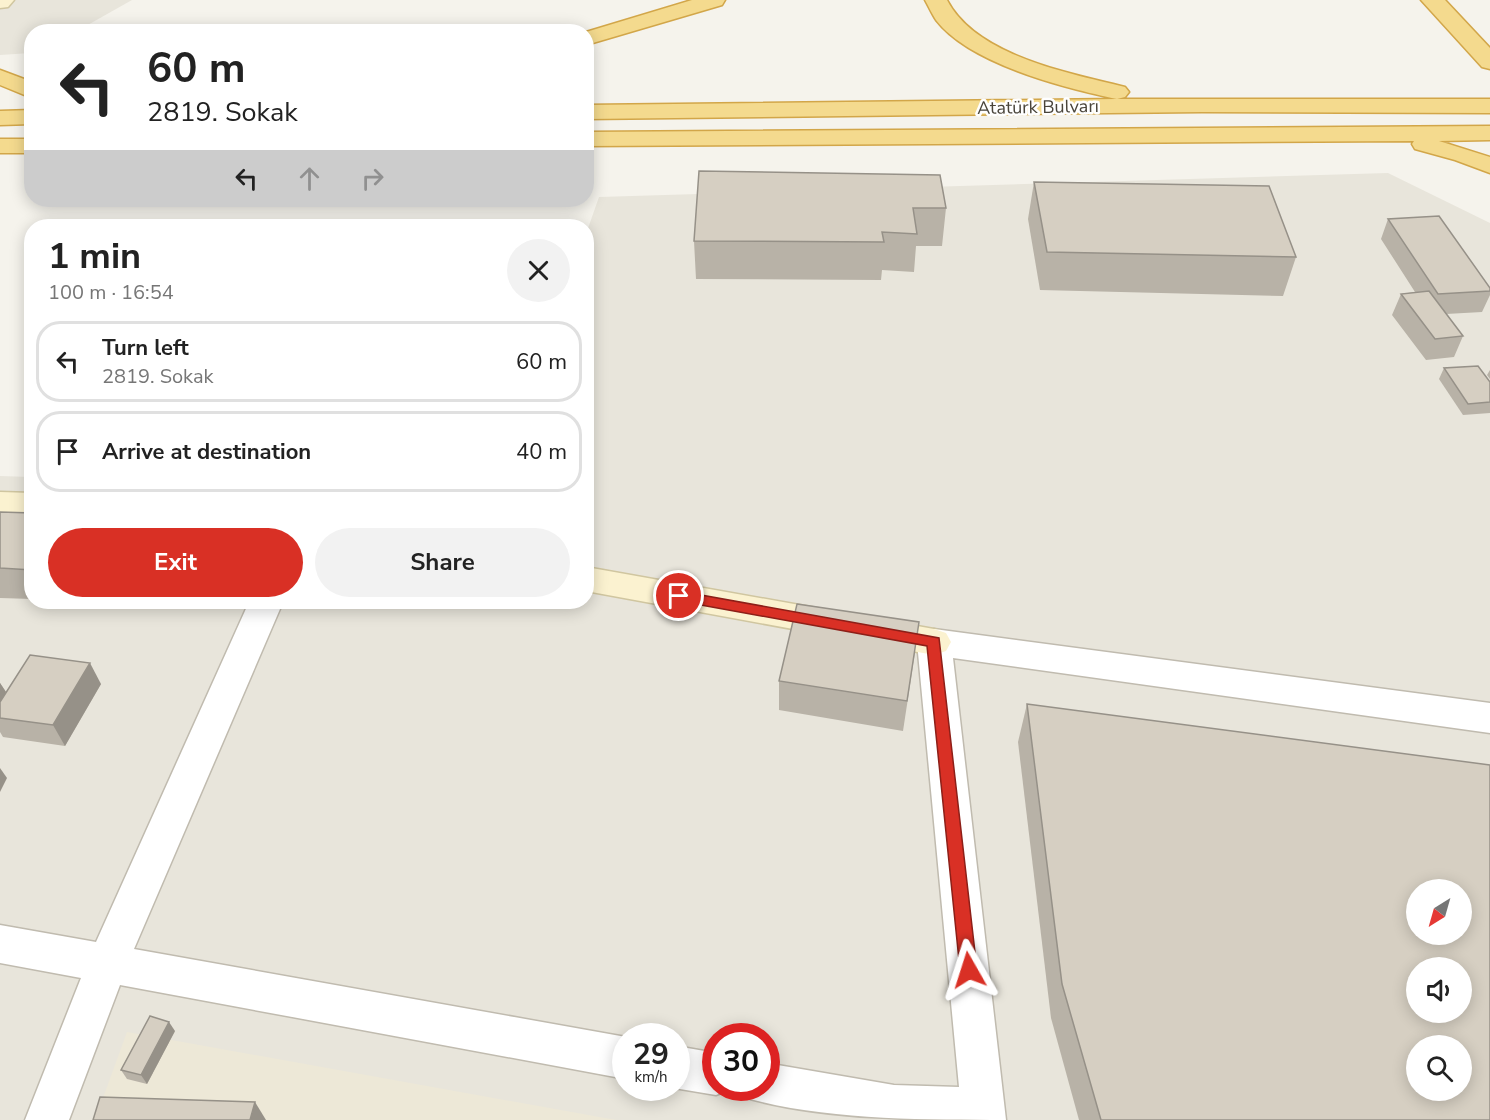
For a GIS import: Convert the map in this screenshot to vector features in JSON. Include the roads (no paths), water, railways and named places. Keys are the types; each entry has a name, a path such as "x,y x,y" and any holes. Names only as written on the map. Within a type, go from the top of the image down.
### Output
{"highway":[{"path":"594,37 714,0"},
{"path":"936,0 938,10 961,33 1018,63 1086,87 1202,105"},
{"path":"1432,0 1446,12 1490,62"},
{"path":"1453,0 1490,38"},
{"path":"0,77 24,88"},
{"name":"Atatürk Bulvarı","path":"594,112 1202,105 1490,106"},
{"path":"0,118 24,117"},
{"name":"Atatürk Bulvarı","path":"594,139 1490,133"},
{"path":"1360,134 1415,142 1464,155 1490,166"},
{"path":"0,146 24,146"}],"main road":[{"path":"0,503 24,504"},
{"path":"594,580 934,642"}],"street":[{"path":"47,1120 107,964 263,609"},
{"path":"780,1087 894,1107 984,1115 934,642 1490,718"},
{"path":"0,944 612,1055"}]}
